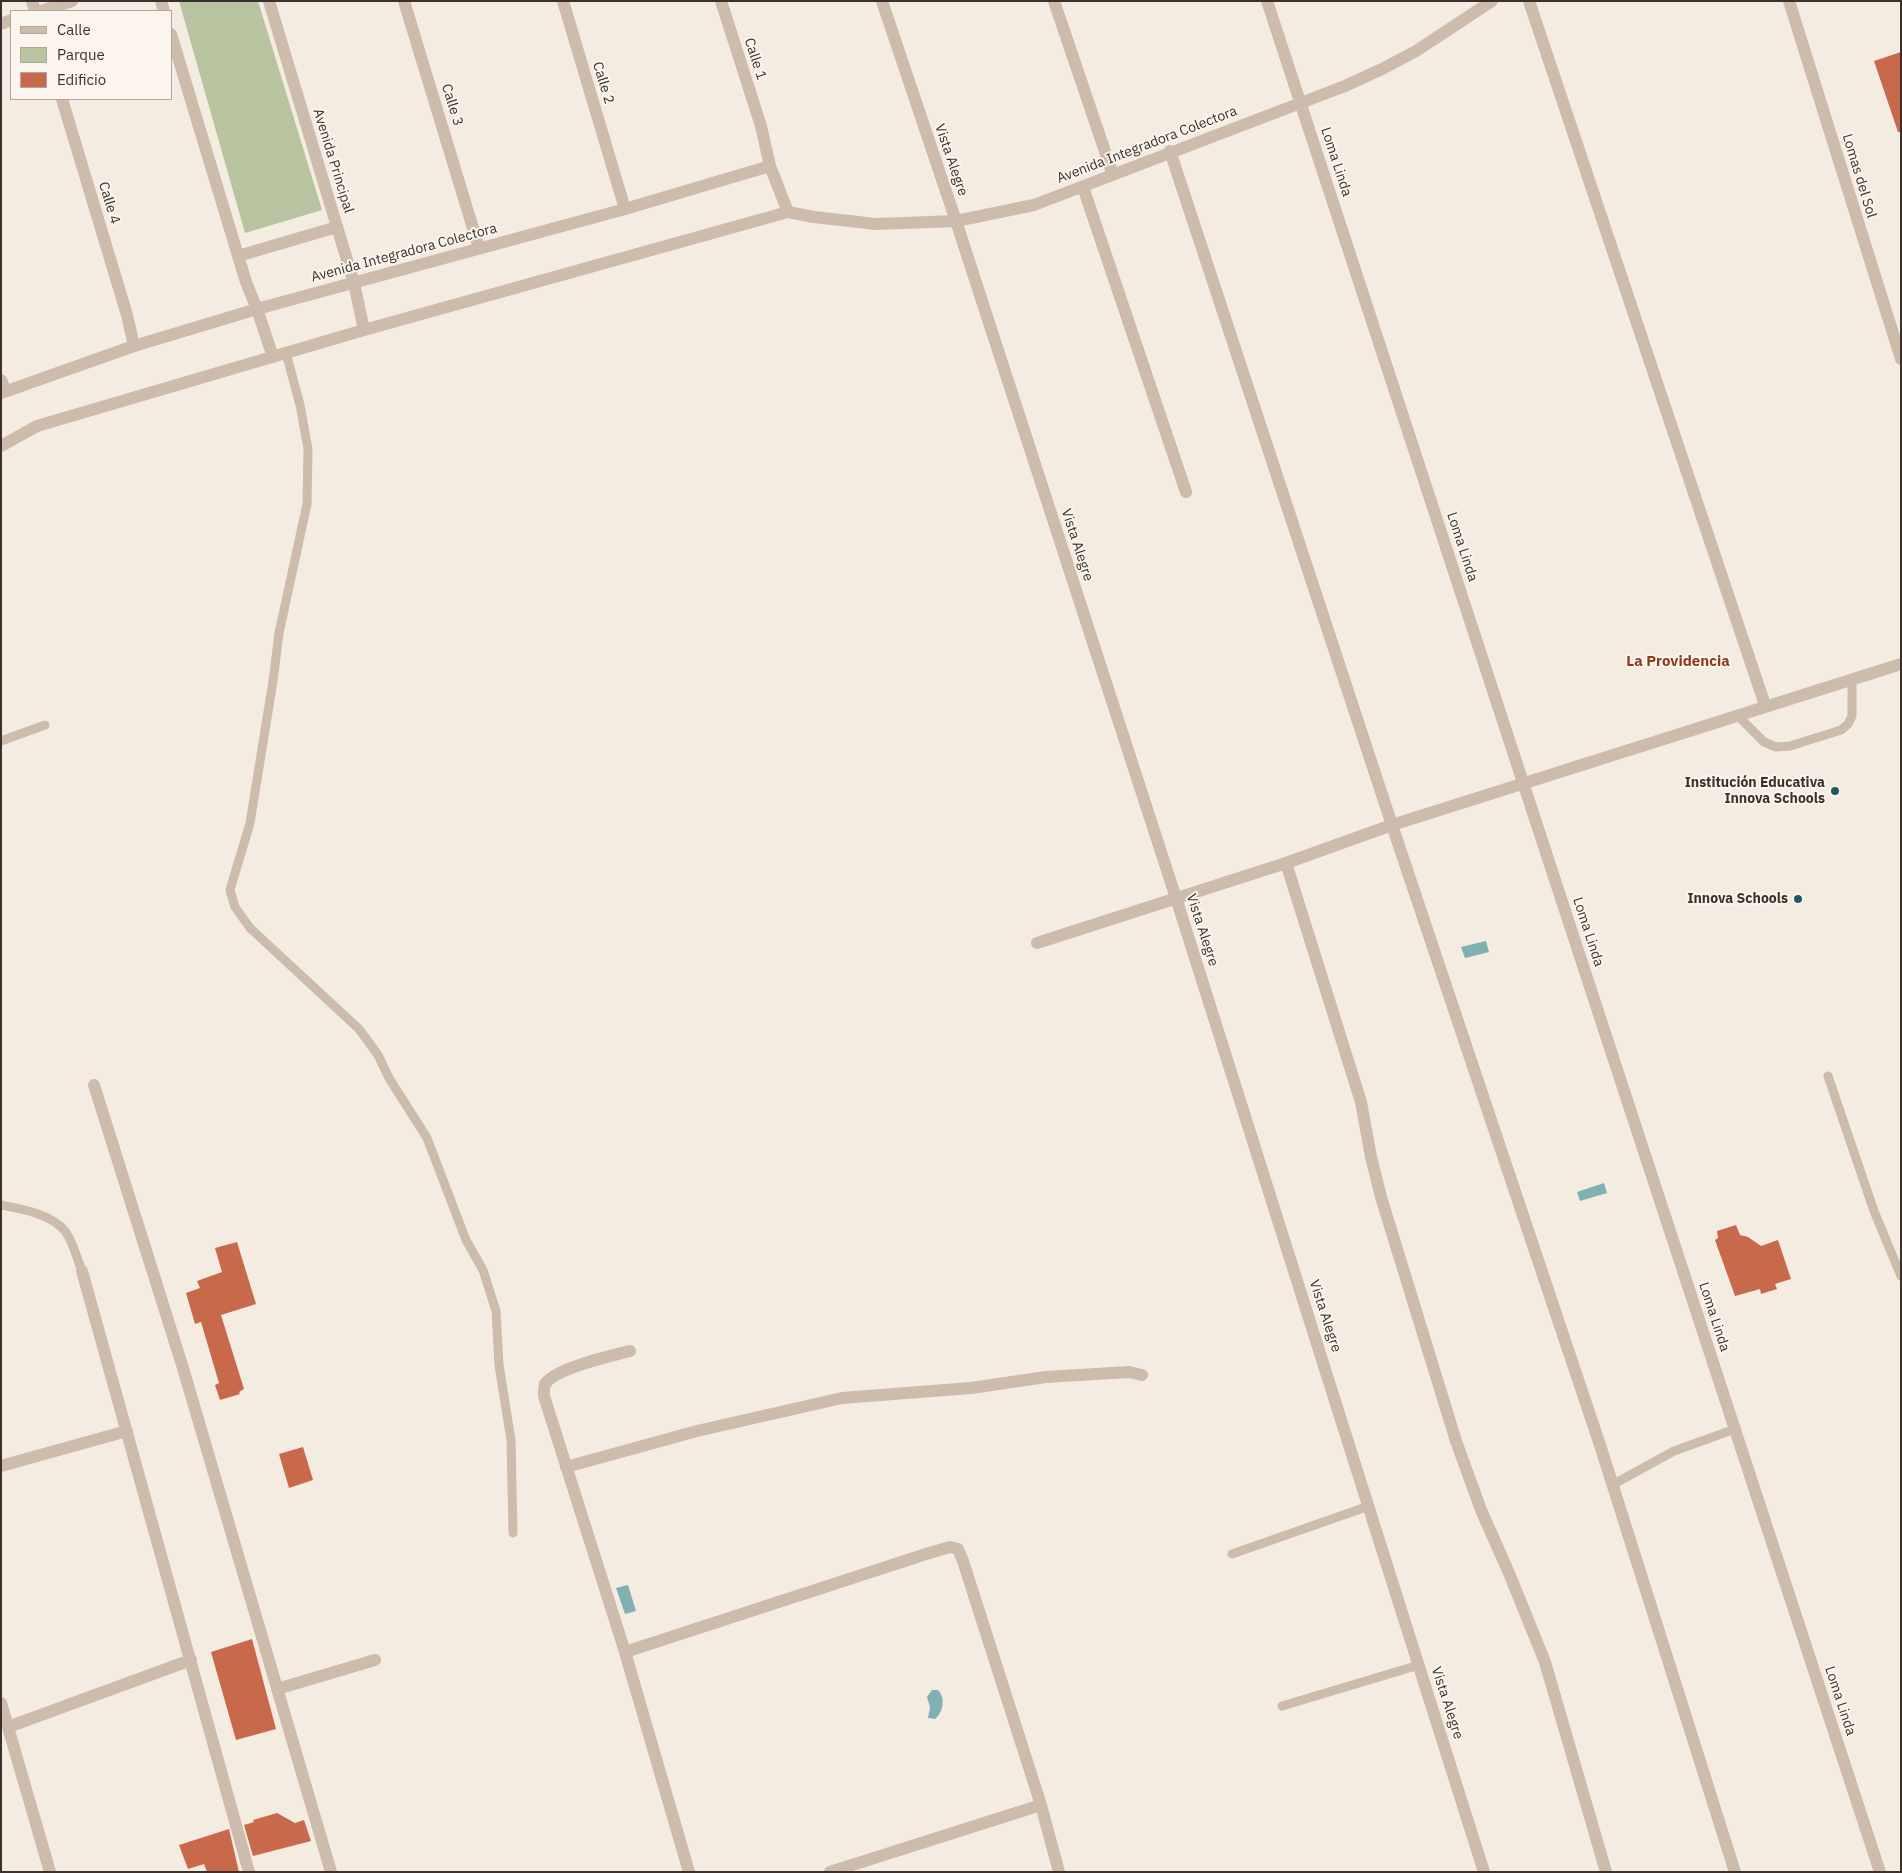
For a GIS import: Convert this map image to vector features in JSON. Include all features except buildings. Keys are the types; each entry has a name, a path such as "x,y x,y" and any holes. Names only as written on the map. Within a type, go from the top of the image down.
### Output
{"street":[{"path":"44,10 72,1"},
{"name":"Avenida Principal","path":"269,1 354,283 364,330"},
{"name":"Calle 3","path":"404,1 479,248"},
{"name":"Calle 2","path":"563,1 625,210"},
{"name":"Calle 1","path":"721,1 761,126 770,166"},
{"name":"Vista Alegre","path":"882,1 956,220 1176,898 1484,1872"},
{"path":"1054,1 1114,175"},
{"name":"Loma Linda","path":"1267,1 1880,1872"},
{"name":"Avenida Integradora Colectora","path":"1,446 37,426 364,330 788,212 876,224 956,220 1034,205 1114,175 1170,151 1300,103 1382,69 1416,51 1492,1"},
{"path":"1529,1 1765,705"},
{"name":"Lomas del Sol","path":"1789,1 1901,359"},
{"path":"172,37 246,282 257,308 273,357"},
{"name":"Calle 4","path":"62,100 127,315 134,346"},
{"path":"1170,151 1612,1484 1735,1872"},
{"path":"770,166 788,212"},
{"name":"Avenida Integradora Colectora","path":"3,388 257,308 625,210 770,166"},
{"path":"1083,186 1186,492"},
{"path":"238,256 337,227"},
{"path":"1037,943 1286,863 1392,825 1765,705 1901,664"},
{"path":"1286,863 1361,1102 1371,1157 1381,1197 1456,1441 1481,1510 1545,1662 1606,1872"},
{"path":"94,1086 183,1368 331,1872"},
{"path":"82,1271 249,1872"},
{"path":"630,1351 568,1369 552,1377 544,1385 544,1396 625,1652 689,1872"},
{"path":"566,1467 697,1431 842,1398 971,1388 1046,1377 1128,1372 1142,1375"},
{"path":"1,1466 127,1431"},
{"path":"625,1652 926,1554 950,1547 958,1549 1041,1806 1059,1872"},
{"path":"8,1727 190,1660"},
{"path":"277,1689 375,1660"},
{"path":"1,1703 50,1872"},
{"path":"830,1872 1041,1806"}],"lane":[{"path":"286,353 300,405 308,449 307,504 279,633 274,681 250,823 230,890 235,907 250,928 359,1029 378,1055 389,1078 427,1138 466,1240 483,1270 496,1311 499,1365 512,1440 513,1533"},
{"path":"1737,715 1764,742 1776,747 1790,746 1841,730 1848,724 1852,716 1852,678"},
{"path":"1,741 45,725"},
{"path":"1828,1076 1874,1211 1901,1276"},
{"path":"1,1205 20,1208 58,1225 66,1232 82,1271"},
{"path":"1612,1484 1674,1452 1735,1428"},
{"path":"1232,1554 1369,1506"},
{"path":"1282,1706 1419,1665"}],"green space":[{"path":"179,1 258,1 322,210 245,233"}],"water":[{"path":"1486,941 1489,952 1465,958 1461,947"},
{"path":"1604,1183 1607,1193 1580,1201 1577,1192"},
{"path":"628,1585 636,1611 625,1614 616,1588"},
{"path":"932,1690 938,1690 943,1701 940,1713 935,1719 928,1718 930,1707 927,1697"}],"place":[{"name":"Institución Educativa Innova Schools","path":"1835,791"},
{"name":"Innova Schools","path":"1798,899"}],"district":[{"name":"La Providencia","path":"1678,662"}]}
